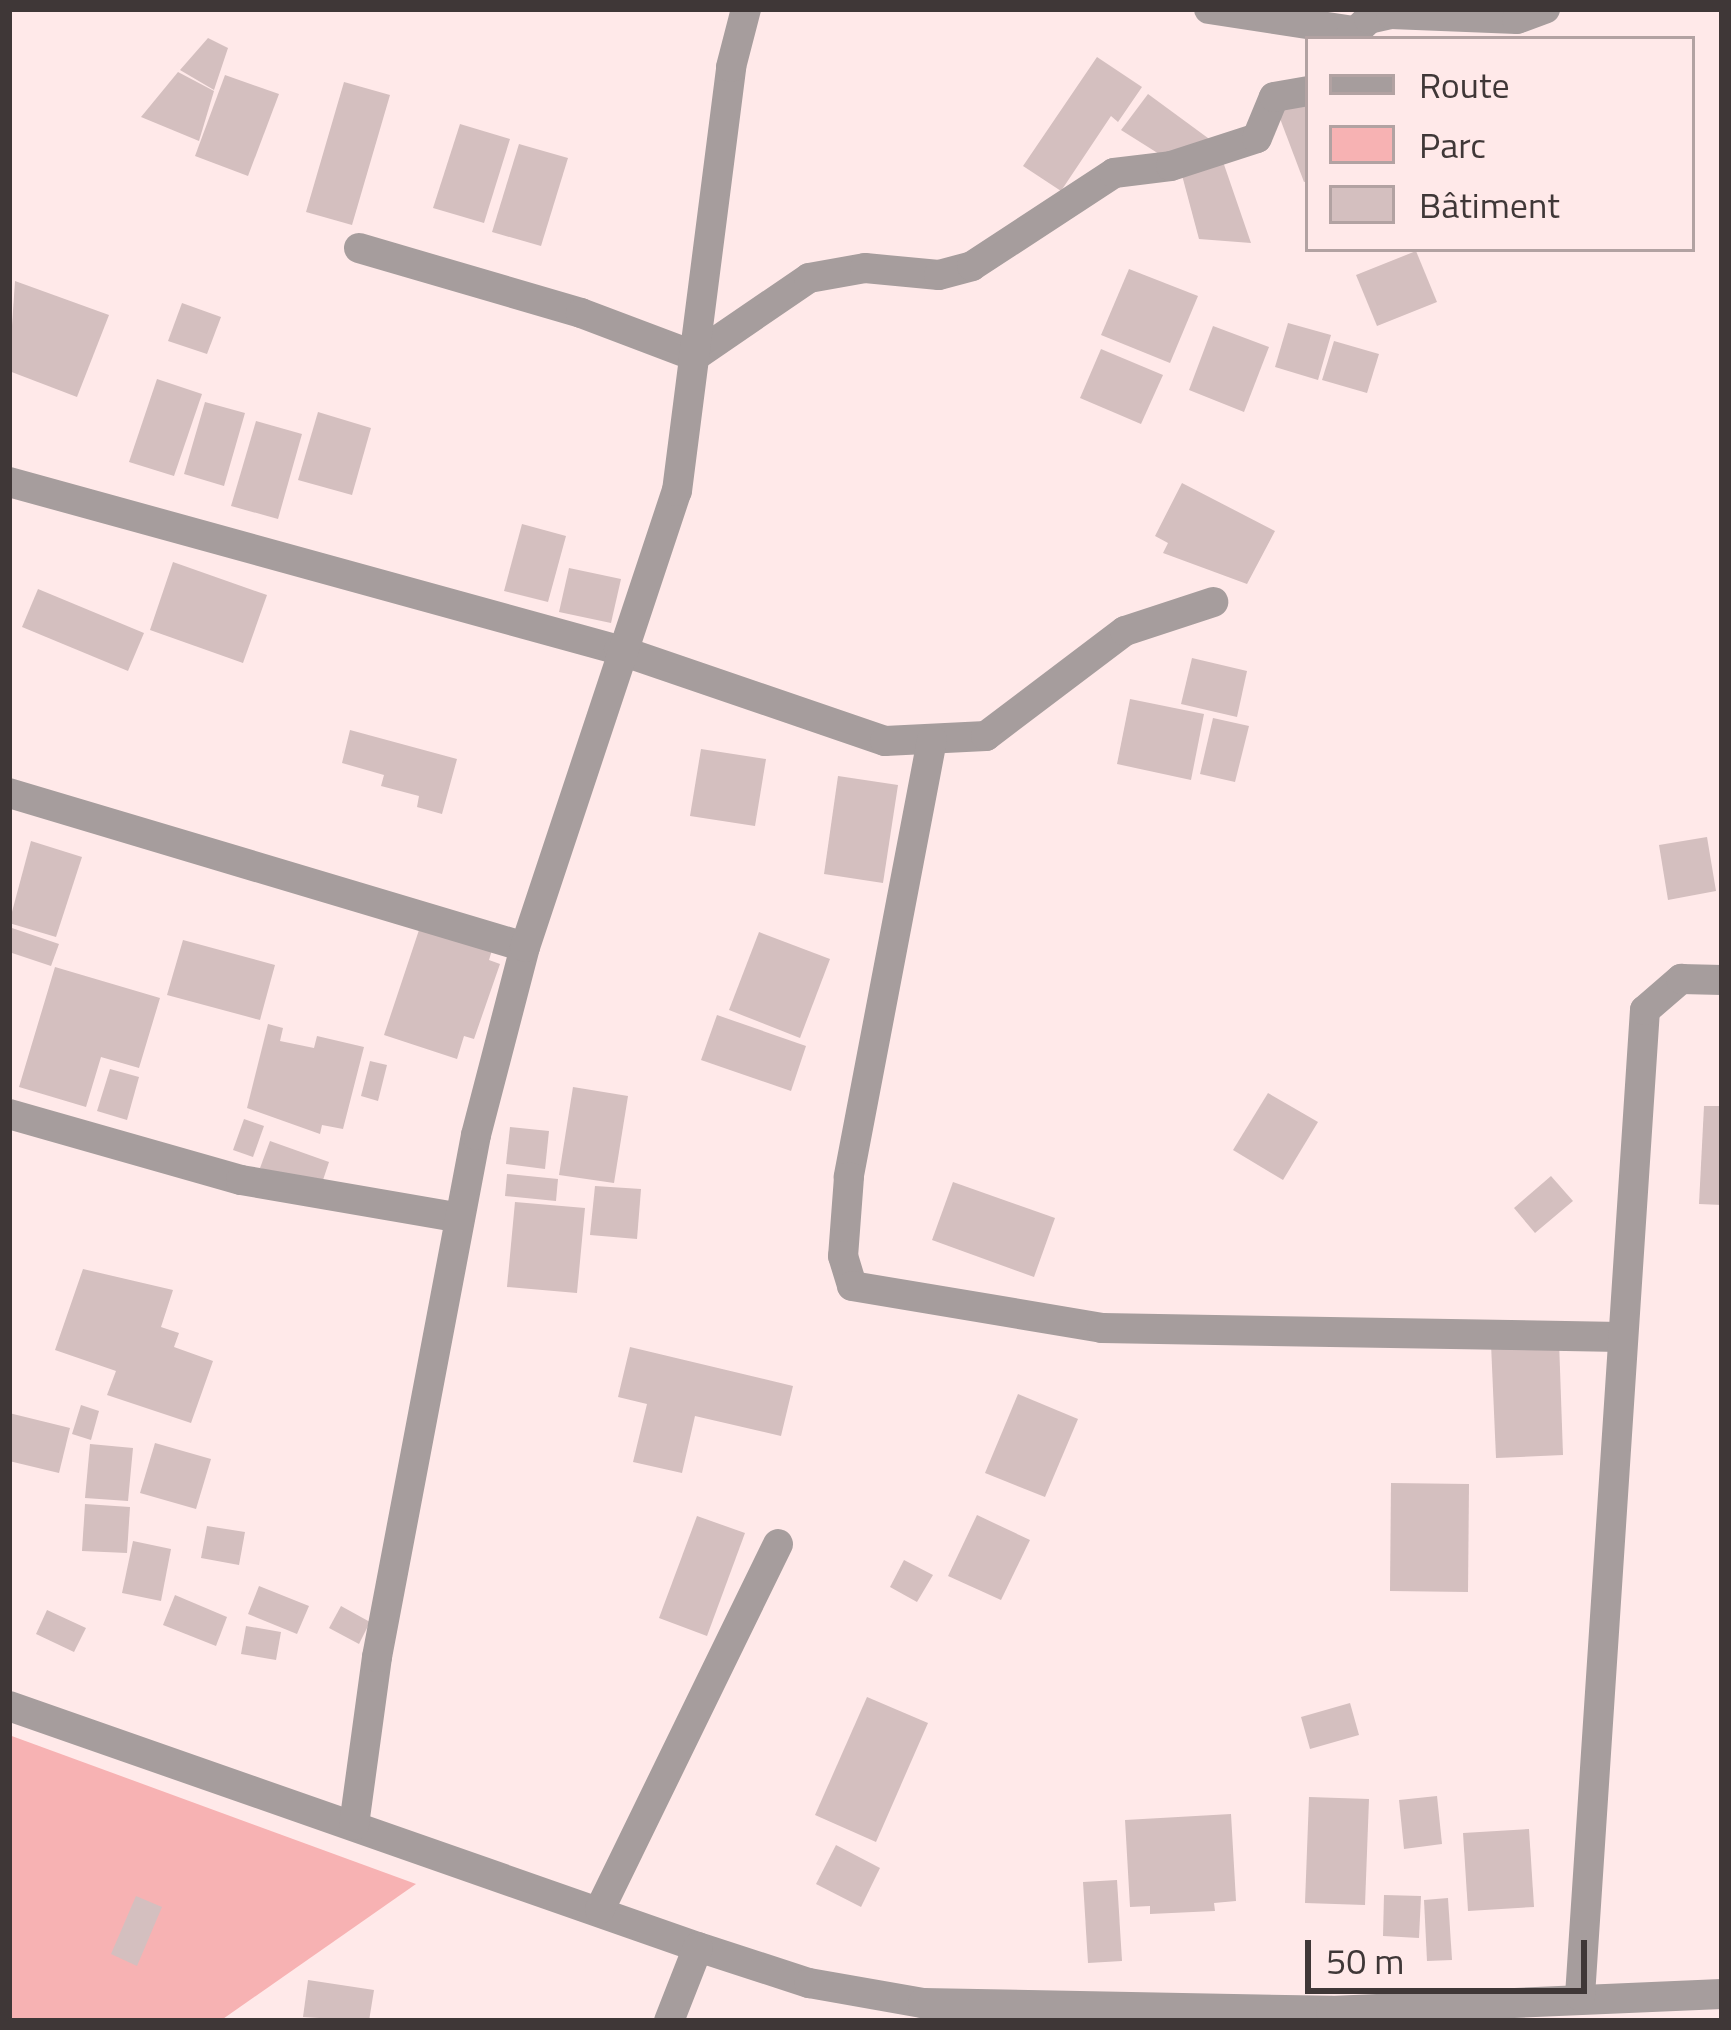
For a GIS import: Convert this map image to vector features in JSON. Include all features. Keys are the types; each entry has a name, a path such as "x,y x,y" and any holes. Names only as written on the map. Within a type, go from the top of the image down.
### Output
{"street":[{"path":"354,1825 380,1635 460,1218 525,947 619,650 677,491 746,9"},
{"path":"1209,9 1350,35 1391,14 1517,19 1545,9"},
{"path":"695,356 809,278 866,268 939,275 972,266 1114,172 1171,166 1257,138 1274,97 1305,92"},
{"path":"358,248 695,356"},
{"path":"9,482 619,650 797,717 885,741 986,736 1125,632 1213,602"},
{"path":"932,740 849,1177 843,1256 852,1286 1102,1328 1621,1337"},
{"path":"9,793 525,947"},
{"path":"1580,1996 1645,1010 1681,979 1722,980"},
{"path":"9,1114 241,1180 460,1218"},
{"path":"600,1909 778,1544"},
{"path":"9,1706 698,1947 809,1983 923,2003 1330,2016 1580,1996 1722,1994"},
{"path":"669,2021 698,1947"}],"green space":[{"path":"9,1735 416,1884 220,2021 9,2021"}],"building":[{"path":"208,38 228,48 214,90 180,70"},
{"path":"1097,57 1142,87 1118,122 1111,116 1061,191 1023,166"},
{"path":"178,72 214,91 199,141 141,117"},
{"path":"225,75 279,94 248,176 195,156"},
{"path":"344,82 390,95 352,225 306,212"},
{"path":"1148,94 1212,141 1175,164 1121,130"},
{"path":"1305,97 1305,182 1304,182 1276,108"},
{"path":"460,124 510,139 484,223 433,208"},
{"path":"519,144 568,158 541,246 492,232"},
{"path":"1219,150 1251,243 1199,239 1179,164"},
{"path":"1416,252 1437,302 1377,326 1356,275"},
{"path":"1129,269 1198,296 1170,363 1101,335"},
{"path":"15,281 109,315 77,397 9,371"},
{"path":"182,303 221,317 207,354 168,341"},
{"path":"1288,323 1331,335 1318,380 1275,367"},
{"path":"1213,326 1269,347 1244,412 1189,390"},
{"path":"1334,341 1379,354 1367,393 1322,380"},
{"path":"1101,349 1163,375 1141,424 1080,398"},
{"path":"157,379 202,394 174,476 129,462"},
{"path":"205,402 245,413 224,486 184,474"},
{"path":"318,412 371,428 352,495 298,480"},
{"path":"256,421 302,434 278,519 231,506"},
{"path":"1182,483 1275,531 1247,584 1163,553 1168,543 1155,536"},
{"path":"522,524 566,536 548,602 504,591"},
{"path":"173,562 267,595 243,663 150,630"},
{"path":"569,568 621,579 611,623 559,612"},
{"path":"38,589 144,633 128,671 22,627"},
{"path":"1192,658 1247,671 1237,717 1181,704"},
{"path":"1130,699 1204,714 1191,780 1117,764"},
{"path":"1213,718 1249,726 1235,782 1200,774"},
{"path":"350,730 457,759 442,814 417,807 419,796 381,786 384,775 342,763"},
{"path":"701,749 766,759 755,826 690,816"},
{"path":"838,776 898,785 883,883 824,874"},
{"path":"1707,837 1716,891 1668,900 1659,845"},
{"path":"31,841 82,857 56,937 9,923"},
{"path":"421,924 493,947 489,960 500,964 474,1039 464,1036 457,1059 384,1035"},
{"path":"9,927 59,944 51,966 9,952"},
{"path":"759,932 830,959 800,1038 729,1010"},
{"path":"183,940 275,965 260,1020 167,995"},
{"path":"55,967 160,998 139,1068 101,1057 86,1107 19,1087"},
{"path":"717,1015 806,1046 791,1091 701,1060"},
{"path":"268,1024 283,1028 280,1041 314,1048 317,1036 364,1047 343,1129 322,1125 320,1134 247,1108"},
{"path":"370,1061 387,1065 378,1101 361,1096"},
{"path":"110,1069 139,1077 127,1120 97,1111"},
{"path":"573,1087 628,1096 614,1183 559,1175"},
{"path":"1268,1093 1318,1122 1283,1180 1233,1150"},
{"path":"1704,1106 1722,1106 1722,1205 1699,1204"},
{"path":"244,1119 264,1126 253,1157 233,1150"},
{"path":"510,1127 549,1131 545,1169 506,1164"},
{"path":"270,1141 329,1162 320,1189 260,1168"},
{"path":"507,1174 558,1179 556,1201 505,1196"},
{"path":"1551,1176 1573,1201 1535,1233 1514,1208"},
{"path":"953,1182 1055,1218 1034,1277 932,1240"},
{"path":"595,1186 641,1189 637,1239 590,1235"},
{"path":"515,1202 585,1208 577,1293 507,1287"},
{"path":"83,1269 173,1290 161,1327 179,1333 174,1347 213,1361 191,1423 107,1395 116,1371 55,1350"},
{"path":"1559,1341 1563,1455 1496,1458 1491,1344"},
{"path":"630,1347 793,1386 781,1436 695,1416 682,1473 633,1462 647,1404 618,1397"},
{"path":"1018,1394 1078,1419 1045,1497 985,1473"},
{"path":"81,1405 99,1411 91,1440 72,1434"},
{"path":"9,1413 70,1428 59,1473 9,1461"},
{"path":"155,1443 211,1459 196,1509 140,1493"},
{"path":"90,1444 133,1448 128,1501 85,1498"},
{"path":"1391,1483 1469,1484 1468,1592 1390,1591"},
{"path":"85,1504 130,1507 127,1553 82,1551"},
{"path":"977,1515 1030,1540 1001,1600 948,1576"},
{"path":"697,1516 745,1533 707,1636 659,1618"},
{"path":"207,1526 245,1532 239,1565 201,1558"},
{"path":"133,1541 171,1549 161,1601 122,1593"},
{"path":"904,1560 933,1575 917,1602 890,1587"},
{"path":"259,1586 309,1606 297,1634 248,1614"},
{"path":"175,1595 227,1617 216,1646 163,1625"},
{"path":"341,1606 370,1622 359,1644 329,1628"},
{"path":"47,1610 86,1628 74,1652 36,1634"},
{"path":"246,1626 281,1632 276,1660 241,1654"},
{"path":"867,1697 928,1723 876,1842 815,1815"},
{"path":"1350,1703 1359,1735 1310,1749 1301,1717"},
{"path":"1437,1796 1442,1844 1404,1849 1399,1800"},
{"path":"1309,1797 1369,1799 1365,1905 1305,1903"},
{"path":"1231,1814 1236,1901 1214,1903 1215,1911 1150,1914 1150,1906 1130,1907 1125,1820"},
{"path":"1529,1829 1534,1907 1468,1911 1463,1833"},
{"path":"836,1845 880,1868 861,1907 816,1884"},
{"path":"1117,1880 1122,1961 1088,1963 1083,1882"},
{"path":"1384,1895 1421,1896 1419,1938 1383,1936"},
{"path":"136,1896 162,1907 137,1966 111,1954"},
{"path":"1448,1898 1452,1960 1427,1961 1424,1900"},
{"path":"308,1980 374,1990 369,2021 303,2017"}]}
